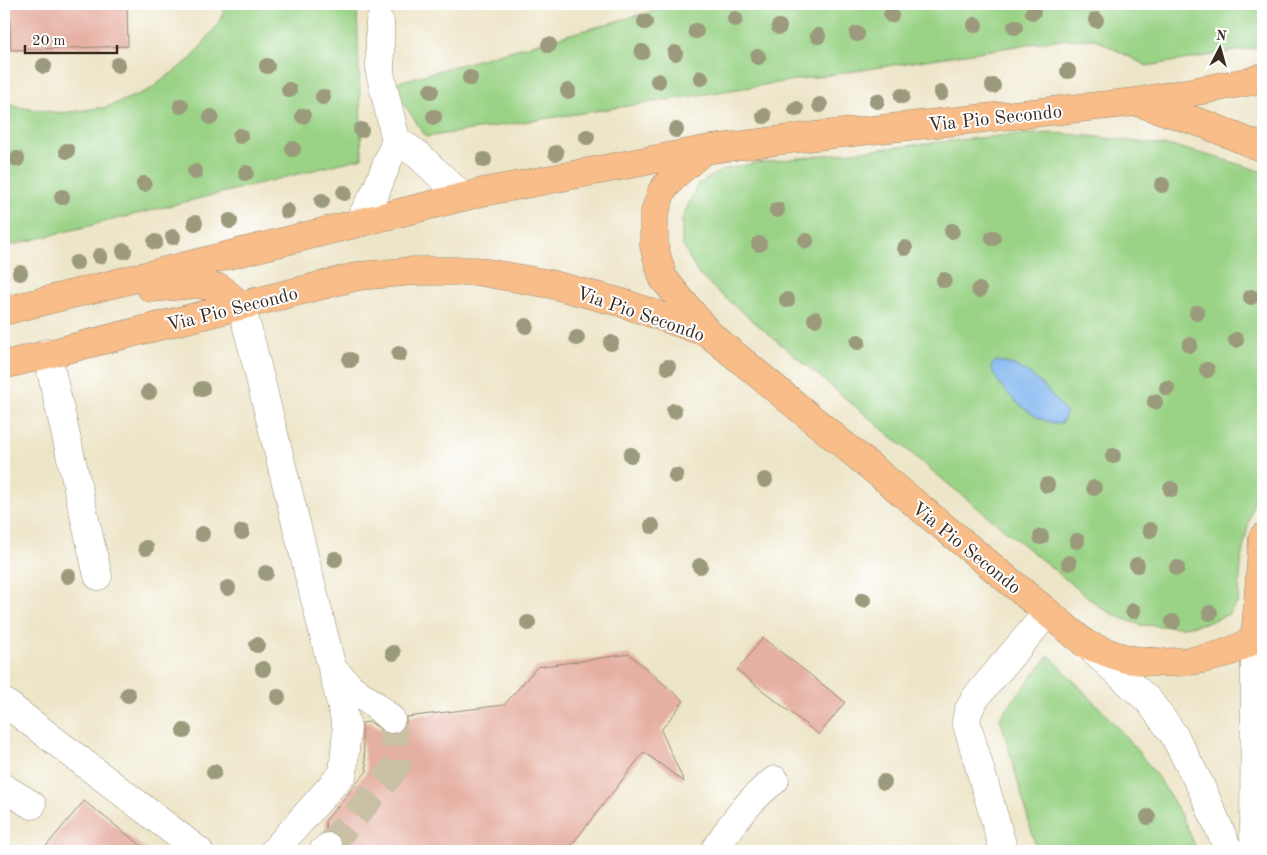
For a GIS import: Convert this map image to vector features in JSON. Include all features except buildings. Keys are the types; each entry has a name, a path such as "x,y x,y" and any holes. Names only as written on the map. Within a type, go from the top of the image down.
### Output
{"main road":[{"name":"Via Pio Secondo","path":"4,311 463,198 704,150 806,137 1136,102 1252,81 1263,77"},
{"name":"Via Pio Secondo","path":"1136,102 1207,125 1263,148"},
{"path":"704,150 675,175 662,191 654,216 654,246 664,278 708,333"},
{"name":"Via Pio Secondo","path":"4,364 359,276 414,271 476,271 550,284 605,298 708,333 1087,645 1125,658 1156,662 1188,662 1224,654 1259,636"},
{"path":"65,295 196,284 220,288 241,306"},
{"path":"1259,636 1263,537"}],"street":[{"path":"358,223 376,192 396,140 380,73 380,22"},
{"path":"396,140 417,154 463,198"},
{"path":"241,306 347,728 343,773 274,851"},
{"path":"47,353 98,576"},
{"path":"1004,851 966,721 976,697 1047,613"},
{"path":"1254,851 1259,636"},
{"path":"1087,645 1149,701 1174,735 1201,787 1229,851"},
{"path":"332,668 350,687 392,719"},
{"path":"4,702 199,851"},
{"path":"714,851 732,823 758,792 775,780"},
{"path":"4,788 32,805"}],"green space":[{"path":"227,4 332,4 333,9 357,8 362,158 4,247 4,102 17,107 62,113 107,107 149,90 192,58 218,24"},
{"path":"671,4 1263,4 1263,45 1255,48 1147,66 1095,39 1056,40 426,137 391,84 671,6"},
{"path":"1054,133 1177,147 1263,172 1263,458 1242,554 1238,602 1229,614 1207,623 1184,627 1140,625 1101,608 947,483 723,296 698,274 682,244 682,219 697,185 724,169 756,163 940,142 1007,135"},
{"path":"1049,655 1134,746 1170,795 1185,822 1197,851 1037,851 1000,717"}],"water":[{"path":"996,361 1017,367 1036,379 1066,413 1062,423 1053,423 1042,419 1019,405 994,375 991,366"}],"tunnel":[{"path":"328,847 397,765 391,719"}]}
